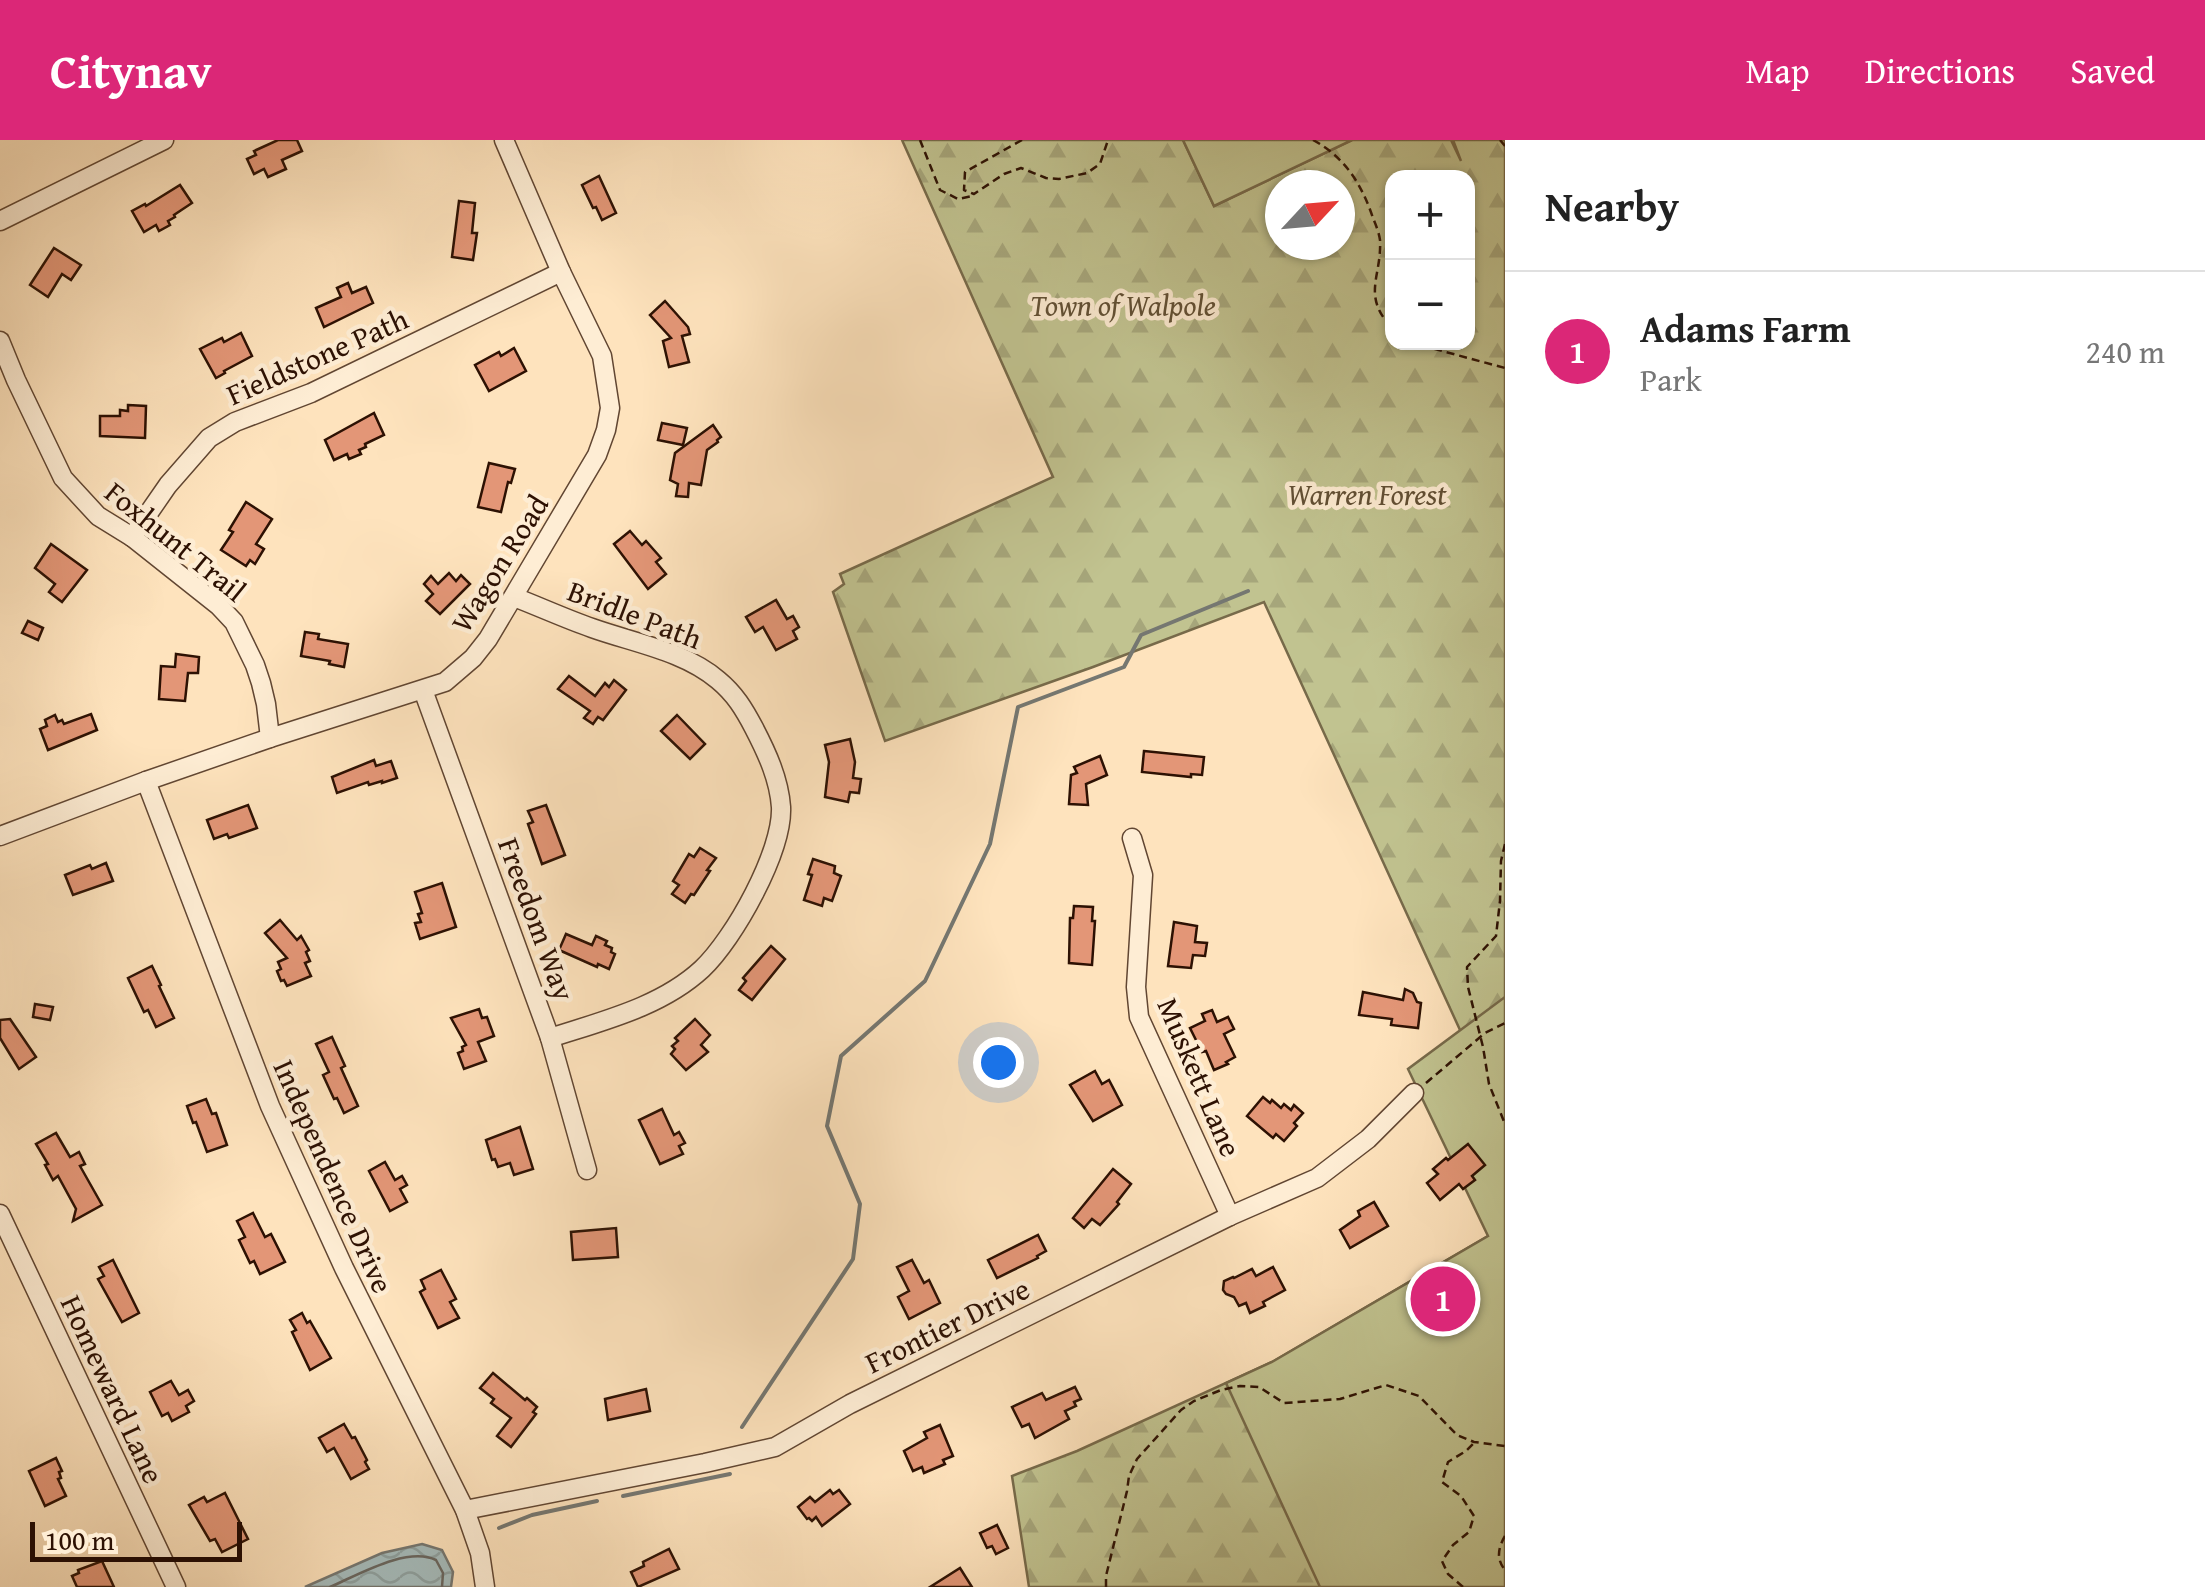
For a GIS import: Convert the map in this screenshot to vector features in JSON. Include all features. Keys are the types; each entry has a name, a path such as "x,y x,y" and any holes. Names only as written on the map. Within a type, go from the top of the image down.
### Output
{"street":[{"path":"0,221 164,140"},
{"name":"Wagon Road","path":"0,836 270,738 423,690 448,680 473,658 514,597 597,455 610,408 602,356 504,140"},
{"name":"Fieldstone Path","path":"132,537 208,438 235,422 311,393 561,272"},
{"name":"Foxhunt Trail","path":"0,341 63,478 98,516 132,537 234,622 256,665 270,738"},
{"name":"Bridle Path","path":"514,597 695,664 716,678 738,697 760,740 775,774 781,809 778,838 760,880 726,939 702,968 674,990 642,1007 550,1038"},
{"name":"Freedom Way","path":"423,690 550,1038 587,1170"},
{"name":"Independence Drive","path":"146,781 270,1106 344,1268 465,1510 480,1554 485,1587"},
{"name":"Muskett Lane","path":"1132,838 1143,875 1136,987 1139,1017 1230,1216"},
{"name":"Frontier Drive","path":"465,1510 775,1447 850,1404 1230,1216 1317,1178 1368,1139 1414,1094"},
{"name":"Homeward Lane","path":"0,1214 176,1587"}],"path":[{"path":"920,140 940,190 958,199 969,198 1004,174 1021,168 1059,179 1088,173 1100,164 1108,140"},
{"path":"974,194 964,190 964,172 1022,140"},
{"path":"1314,140 1347,166 1364,192 1380,237 1374,280 1376,301 1385,320"},
{"path":"1500,140 1505,146"},
{"path":"1439,350 1505,368"},
{"path":"1505,844 1500,861 1496,936 1467,966 1468,988 1489,1084 1505,1124"},
{"path":"1414,1094 1480,1036 1505,1023"},
{"path":"1106,1587 1128,1476 1137,1459 1181,1410 1221,1390 1258,1387 1284,1403 1340,1398 1386,1385 1419,1396 1457,1435 1474,1442 1505,1446"},
{"path":"1462,1587 1448,1574 1442,1561 1469,1532 1474,1516 1461,1496 1442,1482 1448,1462 1466,1452 1474,1442"},
{"path":"1505,1536 1499,1546 1505,1570"}],"green space":[{"path":"902,140 1183,140 1214,206 1265,182 1265,260 1355,260 1355,170 1289,170 1352,140 1451,140 1461,161 1453,140 1505,140 1505,1181 1460,1030 1264,602 885,741 833,592 844,584 840,574 1053,477"},
{"path":"1183,140 1352,140 1289,170 1265,170 1265,182 1214,206"},
{"path":"1505,997 1505,1587 1320,1587 1226,1383 1272,1362 1488,1236 1408,1069"},
{"path":"1488,1236 1505,1587 1029,1587 1012,1476 1077,1451 1272,1362"}],"water":[{"path":"422,1544 442,1550 453,1572 451,1587 305,1587 382,1553"}],"building":[{"path":"278,140 297,140 302,151 282,160 286,169 268,177 264,169 254,174 247,159 256,155 254,151"},
{"path":"599,176 616,213 602,220 582,185"},
{"path":"180,185 192,203 168,221 170,225 159,231 156,225 144,232 132,211"},
{"path":"459,201 475,203 472,233 477,233 473,260 452,257"},
{"path":"54,248 81,265 71,280 62,274 48,297 30,285"},
{"path":"348,283 352,293 366,287 373,303 324,327 316,308 341,297 337,288"},
{"path":"665,301 690,334 682,336 689,362 669,367 663,341 671,338 650,315"},
{"path":"241,333 252,356 216,378 200,349"},
{"path":"514,348 526,371 489,391 475,365"},
{"path":"128,405 146,406 145,438 100,436 100,416 120,416 120,410 128,411"},
{"path":"374,413 384,435 365,444 359,450 361,454 349,459 347,454 334,460 325,440"},
{"path":"662,423 687,428 683,445 658,440"},
{"path":"713,425 721,437 707,450 701,485 689,483 688,497 676,496 678,484 670,480 675,453"},
{"path":"489,463 515,469 501,512 478,507"},
{"path":"246,502 272,519 256,544 264,549 255,564 250,560 246,566 221,550"},
{"path":"630,531 661,558 656,562 666,574 648,589 614,544"},
{"path":"51,544 87,570 62,602 49,592 55,584 35,568"},
{"path":"449,573 456,581 461,575 470,584 440,614 426,601 433,594 424,584 431,576 438,584"},
{"path":"776,600 787,619 793,616 799,627 793,631 797,639 776,650 763,627 755,632 746,617"},
{"path":"28,621 43,628 38,640 22,633"},
{"path":"305,632 319,634 318,639 348,644 344,667 301,656"},
{"path":"176,654 199,657 198,673 188,673 185,701 159,699 161,666 175,667"},
{"path":"569,676 595,696 605,683 609,687 614,680 626,690 603,720 598,717 593,724 584,718 590,711 558,689"},
{"path":"91,714 97,730 48,750 40,729 47,726 45,720 55,715 64,724"},
{"path":"677,715 705,744 690,759 661,731"},
{"path":"850,739 855,762 853,778 861,779 859,793 850,792 848,802 825,797 829,762 825,745"},
{"path":"1144,751 1204,757 1202,775 1142,772"},
{"path":"1100,756 1107,775 1086,784 1088,805 1069,804 1071,775 1077,773 1074,767"},
{"path":"374,760 376,766 391,761 397,778 369,785 368,782 337,793 332,777"},
{"path":"248,805 257,828 214,839 207,820"},
{"path":"546,805 565,855 542,864 528,824 533,822 528,811"},
{"path":"700,848 716,858 685,903 672,894 679,885 673,881 689,854 694,857"},
{"path":"813,859 835,866 834,873 841,876 832,901 824,898 822,906 804,900"},
{"path":"106,863 113,881 73,895 65,875"},
{"path":"442,883 456,927 420,939 415,923 421,922 418,914 422,913 415,892"},
{"path":"1074,906 1093,907 1092,965 1069,963"},
{"path":"280,920 297,940 301,936 309,950 306,952 310,961 305,963 311,976 287,986 277,971 281,969 278,962 287,958 265,933"},
{"path":"1174,922 1197,926 1195,942 1207,943 1205,956 1193,955 1191,968 1168,966"},
{"path":"566,934 592,945 596,936 607,941 605,945 615,954 609,969 559,950"},
{"path":"771,946 785,959 752,1000 739,990 746,981 743,978"},
{"path":"152,966 174,1018 156,1027 128,978"},
{"path":"1405,989 1421,1003 1418,1028 1391,1025 1392,1019 1359,1015 1363,992 1403,1000"},
{"path":"35,1004 53,1007 50,1020 33,1017"},
{"path":"479,1009 482,1018 487,1017 494,1036 478,1042 486,1061 464,1069 458,1053 466,1045 451,1018"},
{"path":"1212,1010 1217,1022 1228,1017 1234,1029 1224,1034 1235,1057 1214,1070 1190,1028 1205,1021 1202,1014"},
{"path":"10,1019 36,1057 19,1069 0,1038 0,1020"},
{"path":"695,1019 710,1035 701,1045 708,1052 686,1070 671,1054 675,1049 672,1046"},
{"path":"332,1037 358,1106 344,1113 323,1075 329,1072 316,1044"},
{"path":"1095,1071 1102,1084 1109,1080 1122,1105 1093,1121 1070,1085"},
{"path":"1263,1097 1281,1108 1284,1104 1291,1110 1294,1105 1303,1113 1284,1141 1276,1134 1273,1138 1247,1116"},
{"path":"206,1099 212,1114 216,1113 227,1145 207,1152 187,1106"},
{"path":"662,1109 674,1135 679,1132 685,1143 679,1146 683,1154 660,1164 639,1120"},
{"path":"520,1127 533,1169 514,1175 510,1163 498,1167 492,1160 486,1140"},
{"path":"56,1133 70,1157 79,1152 85,1164 80,1166 102,1205 73,1221 76,1209 58,1176 53,1180 36,1144"},
{"path":"1468,1144 1485,1165 1472,1176 1475,1180 1463,1189 1459,1184 1440,1200 1427,1183 1438,1174 1433,1169"},
{"path":"385,1162 395,1180 402,1176 407,1185 400,1189 407,1202 390,1211 369,1171"},
{"path":"1113,1169 1131,1184 1100,1225 1092,1219 1084,1228 1073,1218"},
{"path":"1374,1202 1388,1226 1350,1248 1340,1230 1360,1216 1358,1211"},
{"path":"253,1213 265,1237 271,1234 285,1262 260,1274 239,1240 245,1237 237,1221"},
{"path":"616,1228 618,1257 573,1260 571,1232"},
{"path":"1038,1235 1046,1251 997,1278 988,1260"},
{"path":"113,1260 139,1313 122,1322 98,1279 104,1276 99,1267"},
{"path":"912,1260 924,1283 929,1280 940,1303 909,1319 898,1297 909,1291 897,1267"},
{"path":"1273,1267 1285,1290 1250,1313 1246,1303 1239,1306 1223,1290 1224,1281 1252,1269 1256,1276"},
{"path":"441,1270 456,1299 450,1302 459,1318 438,1328 420,1292 425,1289 421,1280"},
{"path":"302,1313 331,1358 310,1370 290,1320"},
{"path":"493,1373 537,1407 511,1447 497,1436 511,1418 491,1403 494,1399 480,1388"},
{"path":"171,1381 179,1395 188,1390 194,1401 186,1406 189,1412 172,1421 168,1413 162,1416 150,1392"},
{"path":"1075,1387 1081,1399 1065,1411 1069,1419 1035,1438 1029,1424 1022,1427 1012,1407 1042,1393 1046,1400"},
{"path":"646,1389 650,1411 608,1420 605,1399"},
{"path":"344,1424 355,1437 369,1469 351,1479 334,1448 327,1452 319,1438"},
{"path":"940,1425 953,1456 924,1473 922,1467 913,1471 904,1451 927,1438 924,1432"},
{"path":"56,1458 62,1471 58,1479 66,1496 45,1506 29,1471"},
{"path":"830,1490 833,1494 839,1490 850,1504 822,1526 816,1517 812,1521 807,1519 798,1507 810,1497 815,1502"},
{"path":"225,1493 248,1539 222,1552 215,1539 210,1541 189,1505"},
{"path":"997,1525 1008,1548 996,1554 992,1546 987,1548 980,1533"},
{"path":"669,1549 679,1569 638,1587 631,1572"},
{"path":"102,1561 114,1587 77,1587 72,1576"},
{"path":"960,1568 972,1587 930,1587"}],"waterway":[{"path":"742,1427 853,1259 860,1204 827,1126 841,1056 925,981 990,844 1018,707 1124,667 1141,635 1248,591"},
{"path":"623,1496 730,1474"},
{"path":"499,1528 532,1515 597,1501"}],"place":[{"name":"Adams Farm","path":"1443,1299"}],"park label":[{"name":"Town of Walpole","path":"1123,305"},
{"name":"Warren Forest","path":"1367,494"}]}
